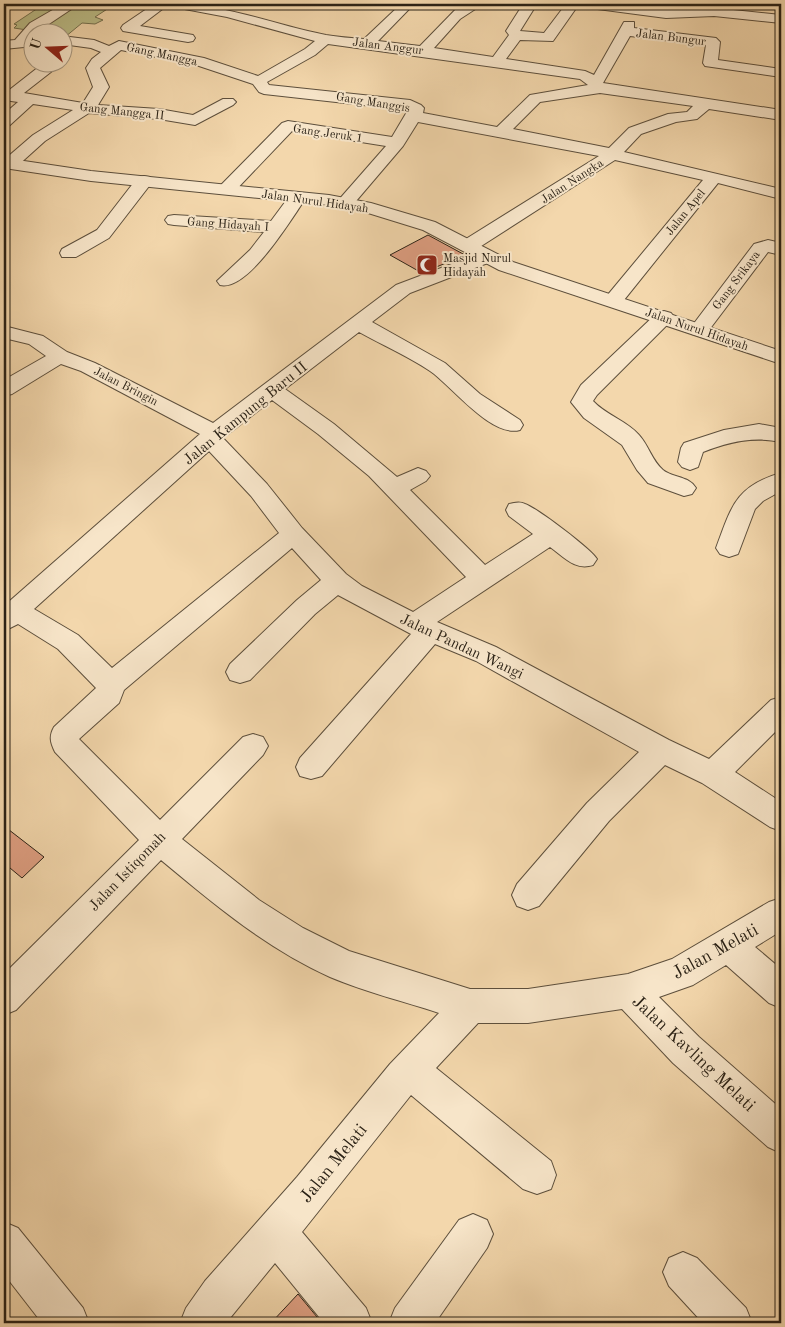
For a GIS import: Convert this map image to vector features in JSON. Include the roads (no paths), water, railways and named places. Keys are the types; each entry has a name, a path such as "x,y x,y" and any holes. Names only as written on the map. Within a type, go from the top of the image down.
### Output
{"street":[{"path":"43,22 47,17 72,4"},
{"path":"162,4 128,28 188,38"},
{"name":"Jalan Anggur","path":"179,4 254,13 325,39 368,43 585,75 597,86 781,114"},
{"path":"368,43 408,4"},
{"path":"424,51 466,6 477,4"},
{"path":"515,4 528,7 513,31 516,35"},
{"path":"516,35 548,38 573,4"},
{"path":"590,4 666,14 714,12 777,22"},
{"name":"Jalan Bungur","path":"597,86 628,28 711,41 713,42 710,63 781,73"},
{"path":"497,62 516,35"},
{"path":"259,81 310,52 325,39"},
{"path":"72,41 94,44 110,51"},
{"path":"4,45 16,45 22,42"},
{"name":"Gang Mangga","path":"9,168 50,130 86,108 101,91 93,68 119,45 145,52 186,58 226,69 259,81"},
{"name":"Gang Mangga II","path":"8,95 41,72"},
{"name":"Gang Manggis","path":"259,81 268,90 322,94 410,105 416,108 414,116 397,143 345,203"},
{"path":"502,131 535,98 597,86"},
{"name":"Gang Mangga II","path":"8,95 86,108 160,114 199,120 228,102"},
{"path":"4,122 30,98"},
{"path":"613,154 635,131 674,117 691,116 706,102"},
{"name":"Gang Manggis","path":"414,116 502,131 613,154"},
{"name":"Gang Jeruk 1","path":"226,190 288,126 397,143"},
{"name":"Jalan Nangka","path":"476,252 613,154 714,177"},
{"name":"Jalan Nurul Hidayah","path":"9,168 345,203 419,222 506,266 664,317 781,358"},
{"name":"Jalan Apel","path":"612,300 714,177 781,194"},
{"path":"69,253 103,234 144,182"},
{"name":"Gang Hidayah I","path":"174,220 274,228 297,198"},
{"path":"227,280 257,254 274,228"},
{"name":"Gang Srikaya","path":"699,330 761,248 768,246 781,249"},
{"name":"Jalan Kampung Baru II","path":"8,616 213,436 358,323 403,290 476,252"},
{"path":"664,317 589,390 583,397 582,402 592,413 631,440 639,450 645,465 656,477 684,488"},
{"path":"358,323 438,367 472,399 512,425"},
{"name":"Jalan Bringin","path":"4,332 36,340 60,356 88,367 213,436"},
{"path":"4,389 60,356"},
{"path":"272,390 326,429 377,471 482,578"},
{"path":"690,462 692,448 724,435 772,432 781,435"},
{"name":"Jalan Pandan Wangi","path":"213,436 293,534 337,581 374,606 486,654 662,750 713,774 781,818"},
{"path":"394,489 418,476"},
{"path":"729,548 744,505 755,495 781,481"},
{"path":"518,510 584,559"},
{"path":"8,616 68,642 111,685 293,534"},
{"path":"311,767 422,628 482,578 551,534"},
{"path":"240,672 306,607 337,581"},
{"name":"Jalan Melati","path":"111,685 110,695 63,739 128,810 159,839 247,911 291,939 342,965 470,1006 528,1006 628,991 681,973 781,913"},
{"path":"713,774 781,708"},
{"name":"Jalan Istiqomah","path":"4,998 253,746"},
{"path":"528,895 598,812 662,750"},
{"path":"728,945 781,991"},
{"name":"Jalan Kavling Melati","path":"628,991 686,1050 781,1134"},
{"name":"Jalan Melati","path":"201,1323 220,1296 276,1232 409,1070 470,1006"},
{"path":"409,1070 537,1175"},
{"path":"276,1232 351,1323"},
{"path":"410,1323 473,1234"},
{"path":"4,1242 68,1323"},
{"path":"683,1272 731,1323"}],"place":[{"name":"Masjid Nurul Hidayah","path":"427,265"}]}
